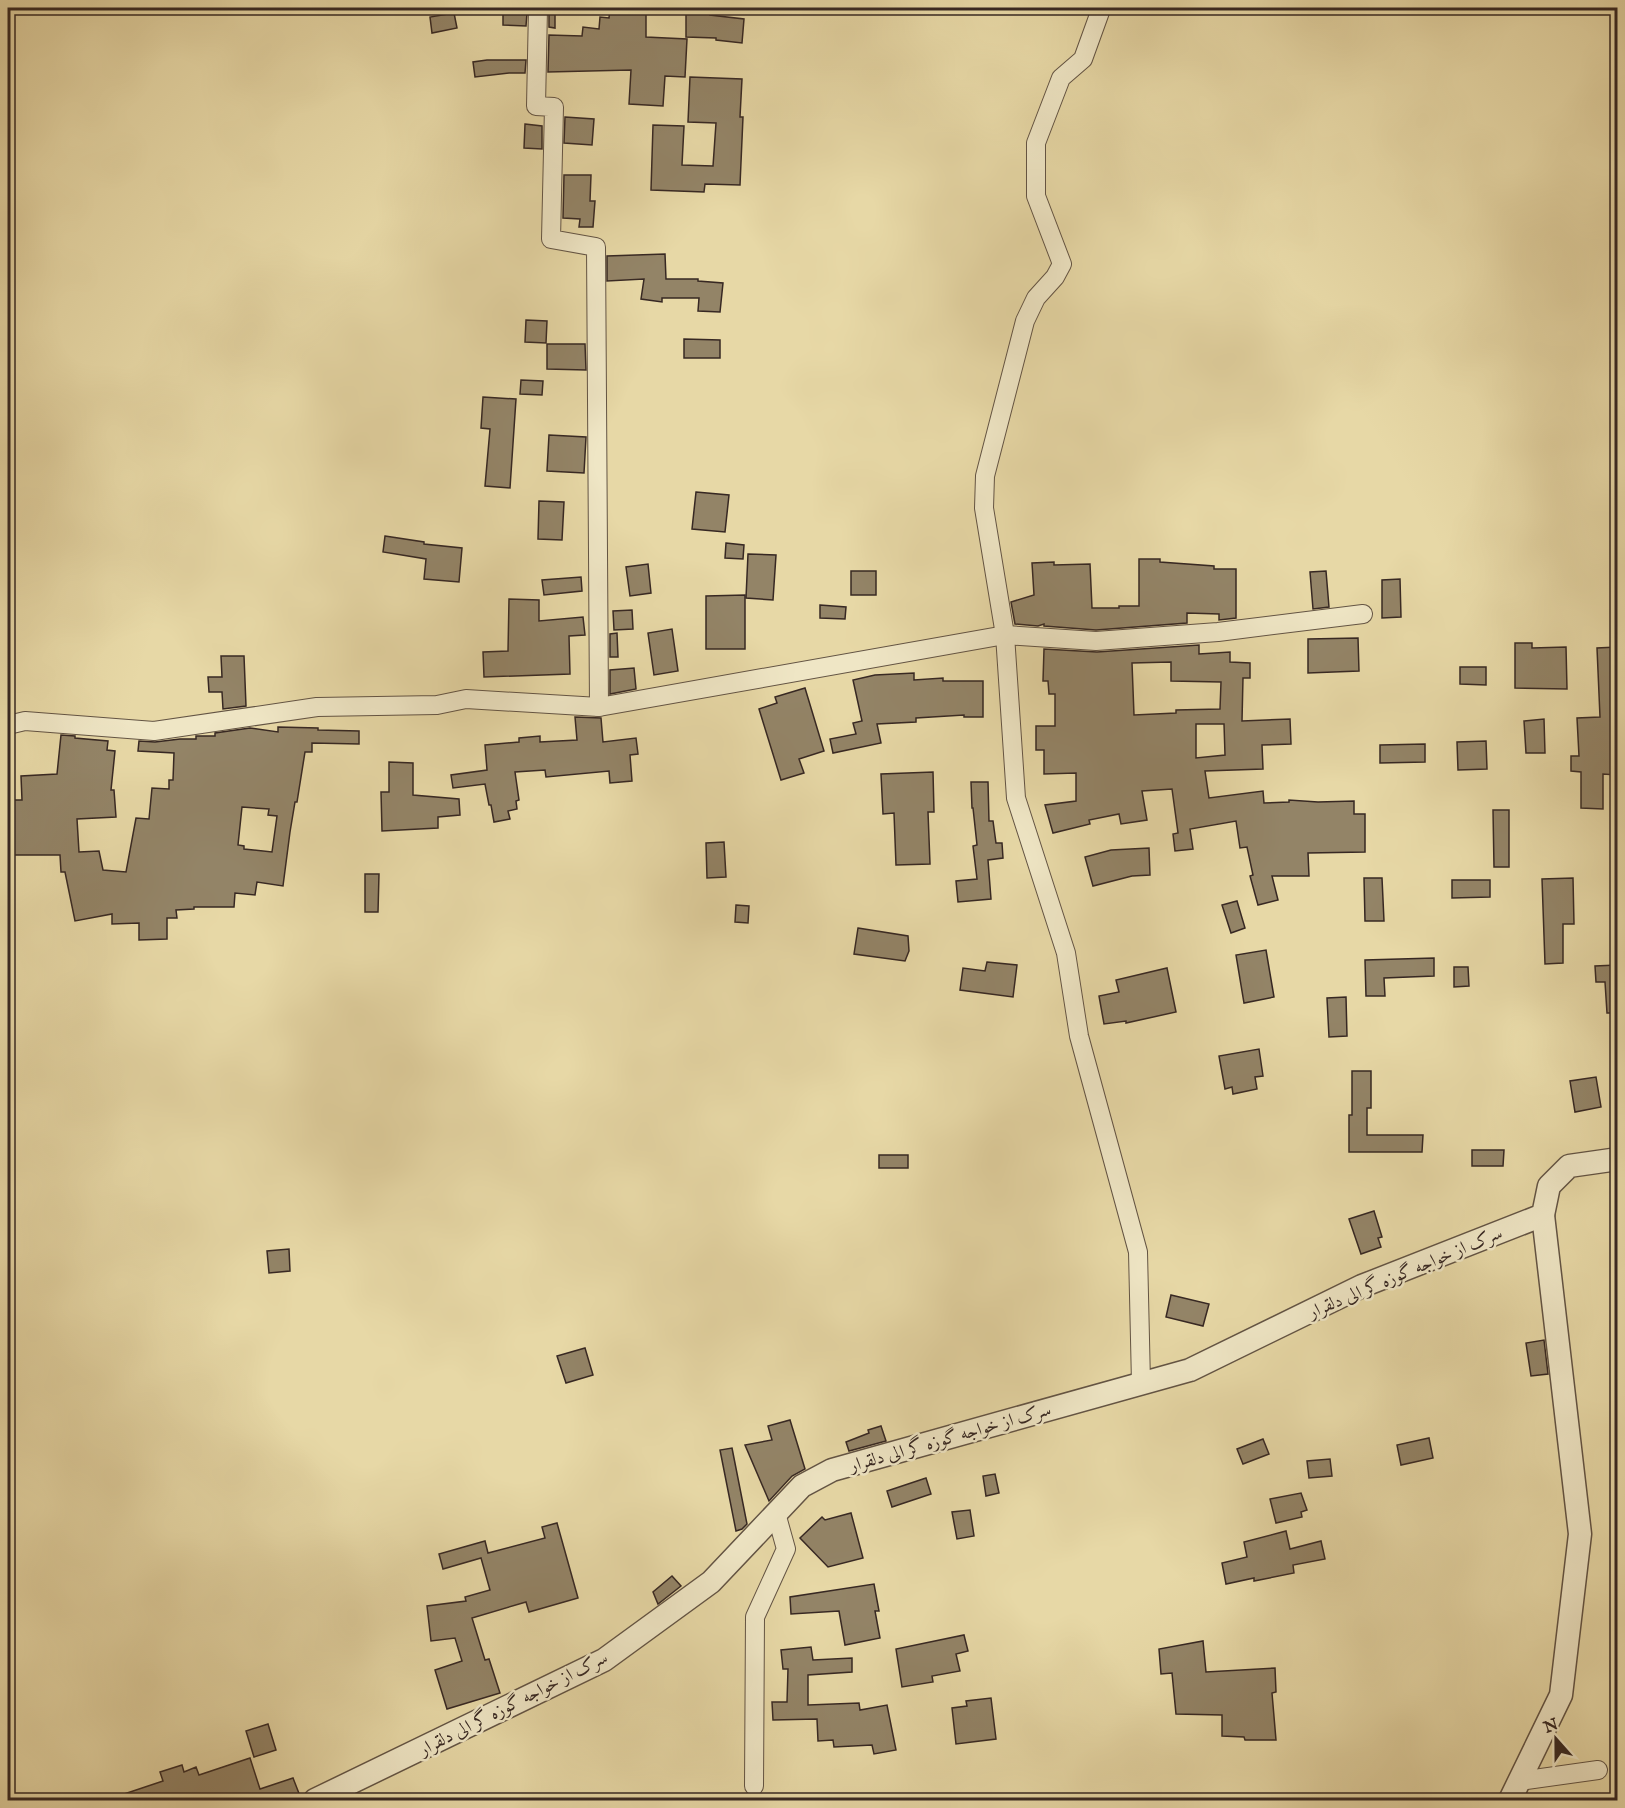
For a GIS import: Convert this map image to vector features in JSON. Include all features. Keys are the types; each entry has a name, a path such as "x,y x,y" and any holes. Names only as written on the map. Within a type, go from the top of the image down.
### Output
{"street":[{"path":"538,8 536,106 554,107 551,239 596,247 599,706"},
{"path":"1097,8 1100,12 1083,59 1061,78 1036,143 1036,196 1062,264 1055,277 1036,298 1025,321 985,476 984,508 1005,635 1016,798 1066,953 1079,1036 1138,1252 1141,1383"},
{"path":"8,725 25,721 154,731 317,707 437,705 466,699 599,706 1005,635 1096,641 1218,632 1363,614"},
{"path":"1515,1791 1561,1695 1580,1534 1544,1215 1549,1186 1569,1166 1617,1159"},
{"name":"سرک از خواجه گوزه گر الی دلقرار","path":"315,1800 604,1660 711,1582 802,1486 832,1470 1190,1370 1362,1286 1544,1215"},
{"path":"754,1786 755,1617 786,1549 776,1513"},
{"path":"1515,1791 1598,1770"}],"building":[{"path":"549,8 555,8 555,28 549,27"},
{"path":"610,8 646,8 646,37 687,39 685,77 665,76 663,106 629,104 631,70 548,72 549,35 582,36 583,27 599,29 600,17 609,18"},
{"path":"686,8 710,8 710,15 744,19 742,43 716,40 716,38 686,37"},
{"path":"503,11 527,13 526,26 503,25"},
{"path":"454,13 457,28 432,33 430,17"},
{"path":"526,60 525,73 475,77 473,62"},
{"path":"690,77 742,79 740,185 705,184 704,192 651,190 653,125 684,126 682,165 713,166 716,123 688,122"},
{"path":"565,117 594,119 592,145 564,143"},
{"path":"525,124 542,126 542,149 524,148"},
{"path":"564,175 591,175 590,201 595,201 593,227 579,227 580,219 563,218"},
{"path":"665,254 666,279 698,279 698,281 723,283 720,312 698,311 699,298 662,298 662,302 641,299 644,279 607,281 607,256"},
{"path":"526,320 547,321 546,343 525,342"},
{"path":"684,339 720,340 720,358 684,358"},
{"path":"547,344 585,344 586,370 547,369"},
{"path":"521,380 543,381 542,395 520,394"},
{"path":"483,397 516,399 510,488 485,486 490,429 481,428"},
{"path":"549,435 586,437 584,473 547,471"},
{"path":"696,492 729,495 725,532 692,529"},
{"path":"539,501 564,502 562,540 538,539"},
{"path":"385,536 424,542 424,544 462,548 459,582 424,579 426,559 383,552"},
{"path":"726,543 744,545 743,559 725,558"},
{"path":"748,554 776,555 773,600 746,598"},
{"path":"1139,559 1160,559 1160,562 1214,566 1214,569 1236,569 1236,618 1219,620 1219,614 1187,613 1187,623 1096,630 1044,626 1044,624 1038,626 1015,624 1011,602 1034,595 1032,563 1090,564 1092,608 1119,608 1119,606 1139,606"},
{"path":"648,564 651,593 630,596 626,567"},
{"path":"851,571 876,571 876,595 851,595"},
{"path":"1326,571 1329,607 1313,609 1310,572"},
{"path":"581,577 582,591 544,595 542,580"},
{"path":"1400,579 1401,617 1382,618 1382,580"},
{"path":"745,595 745,649 706,649 706,596"},
{"path":"509,599 539,600 539,621 583,617 585,635 569,636 570,674 484,677 483,652 508,651"},
{"path":"820,605 846,607 845,619 820,618"},
{"path":"632,610 633,629 614,630 613,611"},
{"path":"672,629 678,671 654,675 648,633"},
{"path":"617,633 618,657 610,657 610,634"},
{"path":"1358,638 1359,671 1308,673 1308,639"},
{"path":"1515,643 1532,643 1532,648 1566,647 1567,689 1515,688"},
{"path":"1199,645 1199,654 1230,652 1230,662 1250,663 1250,678 1243,678 1242,721 1290,719 1291,744 1262,745 1263,769 1205,771 1209,798 1263,791 1264,803 1289,802 1289,800 1354,801 1354,814 1365,814 1365,852 1308,853 1309,876 1272,876 1278,900 1258,905 1250,876 1253,875 1247,847 1240,848 1236,821 1190,829 1193,849 1175,851 1173,834 1178,833 1172,789 1142,791 1147,820 1121,824 1119,814 1089,820 1090,824 1053,833 1045,805 1076,801 1076,773 1044,774 1044,750 1036,750 1036,726 1055,726 1055,694 1049,694 1048,681 1043,681 1044,649 1097,652","holes":["1171,662 1171,681 1221,682 1220,709 1176,710 1176,713 1134,715 1132,663","1196,724 1224,724 1225,755 1196,758"]},
{"path":"1617,647 1617,775 1603,774 1603,809 1581,808 1581,772 1571,771 1571,756 1579,756 1577,718 1600,717 1597,648"},
{"path":"221,656 244,656 246,706 223,709 222,692 209,692 208,677 222,677"},
{"path":"1460,667 1486,667 1486,685 1460,684"},
{"path":"634,668 636,689 610,694 610,670"},
{"path":"914,673 914,680 943,678 943,681 983,681 983,717 964,717 964,715 916,718 916,722 877,724 881,743 833,753 830,739 856,734 853,723 862,721 853,680 875,675"},
{"path":"805,688 824,751 799,759 804,773 781,780 759,709 777,703 775,697"},
{"path":"575,717 601,718 603,742 636,738 638,754 630,755 632,781 610,783 609,771 546,777 545,770 515,772 519,800 516,801 517,809 508,811 510,819 494,822 485,784 453,788 451,775 487,770 485,745 519,742 519,738 540,736 540,742 577,740"},
{"path":"1544,719 1545,753 1526,753 1524,721"},
{"path":"278,727 359,731 359,744 312,743 312,752 305,752 290,832 283,886 257,882 255,895 235,893 234,907 194,907 194,909 176,910 177,918 167,918 167,939 139,940 139,923 112,924 112,914 75,921 65,872 61,872 60,855 8,855 8,800 22,800 21,776 57,774 61,735 108,741 107,750 115,751 111,790 114,790 116,817 77,819 79,852 99,851 103,870 126,872 136,818 149,819 152,788 169,789 169,780 173,780 174,753 138,751 139,741 196,739 196,736 215,736 215,733 250,728 278,732","holes":["242,807 269,809 268,815 277,816 272,852 244,849 244,846 238,845"]},
{"path":"1486,741 1487,769 1458,770 1457,742"},
{"path":"1425,744 1425,762 1380,763 1380,745"},
{"path":"389,762 413,763 413,795 459,799 460,815 438,817 438,828 382,831 381,792 389,792"},
{"path":"933,772 934,812 928,812 930,864 896,865 894,813 883,814 881,774"},
{"path":"971,782 988,782 989,821 993,821 996,843 1002,843 1003,858 988,860 991,899 958,902 956,881 977,879 973,846 977,845"},
{"path":"1493,810 1509,810 1509,867 1494,867"},
{"path":"724,842 726,877 707,878 706,843"},
{"path":"1149,848 1150,875 1132,876 1093,886 1085,857 1111,850"},
{"path":"365,874 379,874 378,912 365,912"},
{"path":"1364,878 1382,878 1384,921 1365,921"},
{"path":"1573,878 1574,924 1563,924 1563,963 1545,964 1542,879"},
{"path":"1452,880 1490,880 1490,897 1452,898"},
{"path":"1237,901 1245,928 1231,933 1222,905"},
{"path":"736,905 749,906 748,923 735,922"},
{"path":"858,928 908,936 909,951 905,961 854,954"},
{"path":"1266,950 1274,997 1244,1003 1236,955"},
{"path":"1434,958 1434,976 1384,978 1385,996 1366,996 1365,960"},
{"path":"987,962 1017,965 1013,997 960,990 963,968 985,971"},
{"path":"1617,965 1617,1013 1607,1013 1605,982 1596,982 1595,966"},
{"path":"1454,967 1468,967 1469,986 1454,987"},
{"path":"1167,968 1176,1012 1126,1023 1126,1021 1104,1024 1099,996 1119,992 1116,980"},
{"path":"1346,997 1347,1036 1329,1037 1327,998"},
{"path":"1259,1049 1263,1076 1255,1077 1257,1089 1233,1094 1232,1087 1225,1089 1219,1056"},
{"path":"1352,1071 1371,1071 1371,1108 1367,1108 1367,1135 1423,1135 1422,1152 1349,1152"},
{"path":"1596,1077 1601,1107 1575,1112 1570,1081"},
{"path":"1472,1150 1504,1150 1503,1166 1472,1166"},
{"path":"879,1155 908,1155 908,1168 879,1168"},
{"path":"1374,1211 1382,1237 1378,1238 1381,1247 1361,1254 1349,1219"},
{"path":"289,1249 290,1271 269,1273 267,1251"},
{"path":"1171,1295 1209,1304 1203,1326 1166,1317"},
{"path":"1544,1340 1548,1374 1531,1376 1526,1343"},
{"path":"585,1348 593,1375 566,1383 557,1356"},
{"path":"790,1420 805,1469 792,1476 769,1501 745,1445 772,1440 768,1426"},
{"path":"881,1426 886,1441 849,1451 846,1442"},
{"path":"1429,1438 1433,1458 1401,1465 1397,1445"},
{"path":"1263,1439 1269,1454 1243,1464 1237,1449"},
{"path":"732,1448 747,1524 736,1531 720,1450"},
{"path":"1330,1459 1332,1476 1309,1478 1307,1461"},
{"path":"995,1474 999,1493 986,1496 983,1476"},
{"path":"926,1478 931,1494 892,1507 887,1491"},
{"path":"1301,1493 1307,1510 1301,1512 1302,1517 1276,1523 1270,1499"},
{"path":"970,1510 974,1536 957,1539 952,1512"},
{"path":"851,1513 863,1558 828,1567 800,1538 822,1517 825,1520"},
{"path":"557,1523 578,1598 529,1612 526,1602 472,1618 485,1660 489,1659 500,1693 447,1709 435,1670 462,1661 455,1638 431,1641 427,1606 466,1601 465,1597 490,1590 481,1558 443,1569 439,1554 485,1541 488,1553 545,1538 542,1527"},
{"path":"1286,1531 1290,1549 1321,1541 1325,1559 1293,1565 1294,1573 1226,1584 1222,1563 1247,1557 1244,1542"},
{"path":"672,1576 681,1586 658,1604 653,1592"},
{"path":"874,1584 879,1611 875,1611 880,1638 845,1645 839,1611 791,1614 790,1597"},
{"path":"964,1635 968,1651 956,1654 960,1671 932,1676 933,1682 902,1687 896,1649"},
{"path":"1203,1641 1206,1672 1275,1668 1276,1692 1272,1693 1276,1740 1245,1740 1244,1737 1222,1736 1222,1715 1176,1714 1172,1673 1161,1674 1159,1649"},
{"path":"811,1647 813,1660 852,1658 852,1672 808,1675 808,1705 859,1703 860,1710 887,1705 896,1750 874,1754 872,1745 834,1747 833,1740 818,1741 817,1719 773,1720 772,1702 787,1702 788,1669 783,1669 781,1650"},
{"path":"991,1698 996,1739 956,1744 952,1708 967,1706 966,1701"},
{"path":"268,1724 276,1750 254,1757 246,1731"},
{"path":"250,1758 260,1789 293,1778 300,1796 286,1800 169,1800 167,1794 148,1800 112,1800 112,1798 163,1781 160,1772 182,1765 184,1772 196,1767 199,1775"}]}
